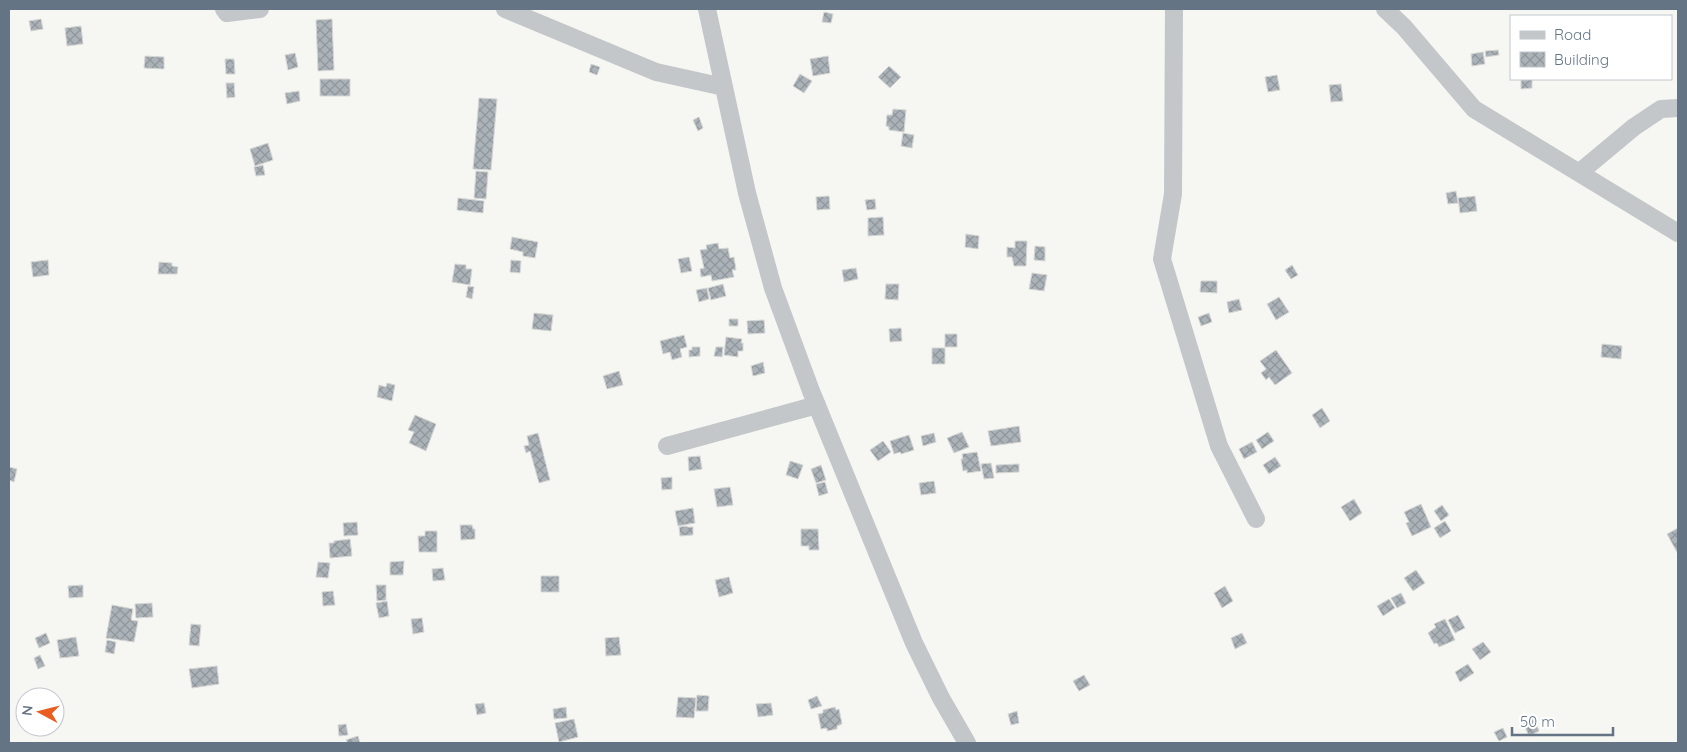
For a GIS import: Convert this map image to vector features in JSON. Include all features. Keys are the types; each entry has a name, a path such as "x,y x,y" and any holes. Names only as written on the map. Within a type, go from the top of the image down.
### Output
{"street":[{"path":"224,9 227,13 260,9"},
{"path":"505,9 650,70 724,87"},
{"path":"707,9 747,194 773,288 817,405 914,643 941,698 968,743"},
{"path":"1174,9 1172,194 1162,259 1219,446 1256,519"},
{"path":"1385,9 1404,27 1474,109 1678,233"},
{"path":"1580,172 1634,127 1661,109 1678,108"},
{"path":"667,446 817,405"}],"building":[{"path":"824,12 833,14 831,23 822,22"},
{"path":"41,19 43,29 31,31 29,21"},
{"path":"332,19 334,70 318,71 316,20"},
{"path":"81,26 83,44 67,46 65,28"},
{"path":"1498,50 1499,55 1486,57 1485,51"},
{"path":"1483,52 1485,64 1472,66 1471,54"},
{"path":"295,53 298,67 288,70 285,55"},
{"path":"145,56 164,57 164,69 144,68"},
{"path":"828,56 830,73 813,76 810,59"},
{"path":"225,59 234,59 235,74 226,74"},
{"path":"591,64 600,67 597,75 589,72"},
{"path":"889,66 901,77 890,88 878,77"},
{"path":"800,74 812,81 804,93 793,86"},
{"path":"1277,75 1280,90 1268,92 1265,77"},
{"path":"320,79 350,79 350,96 320,96"},
{"path":"1521,80 1532,80 1532,88 1521,89"},
{"path":"226,83 234,83 235,97 227,98"},
{"path":"1341,84 1343,101 1331,102 1329,85"},
{"path":"299,91 300,101 287,104 285,93"},
{"path":"479,98 497,99 491,170 473,169"},
{"path":"893,109 906,110 904,132 889,130 889,127 886,126 887,115 892,115"},
{"path":"699,117 703,128 698,131 693,120"},
{"path":"903,133 914,135 912,148 901,146"},
{"path":"268,143 273,160 255,166 250,149"},
{"path":"263,165 265,175 256,176 254,167"},
{"path":"476,171 488,172 486,199 474,198"},
{"path":"1456,191 1458,203 1448,204 1446,193"},
{"path":"829,196 830,209 817,210 816,197"},
{"path":"1475,196 1477,211 1460,213 1458,198"},
{"path":"458,198 484,201 483,213 457,210"},
{"path":"875,199 876,209 867,210 865,200"},
{"path":"883,217 884,235 868,236 868,218"},
{"path":"966,234 979,236 978,249 965,247"},
{"path":"512,237 538,242 535,258 523,256 523,252 510,249"},
{"path":"1015,241 1027,241 1026,266 1014,266 1012,257 1007,257 1007,247 1015,248"},
{"path":"718,243 719,249 728,248 730,258 734,257 736,270 732,270 734,277 712,281 711,275 701,277 700,269 704,268 700,250 707,249 706,245"},
{"path":"1035,246 1045,247 1045,261 1034,260"},
{"path":"689,257 692,271 681,273 678,259"},
{"path":"48,260 49,275 33,277 31,262"},
{"path":"511,260 521,261 520,273 510,272"},
{"path":"159,262 172,263 172,266 178,267 177,274 158,274"},
{"path":"455,264 466,265 466,269 472,269 470,285 452,282"},
{"path":"1292,265 1298,275 1291,279 1285,270"},
{"path":"856,268 858,279 844,282 842,270"},
{"path":"1032,273 1047,275 1044,291 1029,289"},
{"path":"1201,281 1217,281 1217,293 1200,292"},
{"path":"723,284 726,296 711,300 708,288"},
{"path":"886,284 899,284 898,300 885,299"},
{"path":"468,286 474,287 472,299 466,297"},
{"path":"707,288 709,299 699,302 696,290"},
{"path":"1279,297 1289,312 1276,320 1267,304"},
{"path":"1239,299 1242,310 1229,313 1227,302"},
{"path":"534,313 553,315 551,331 532,329"},
{"path":"1209,313 1212,322 1201,326 1198,317"},
{"path":"729,319 738,319 738,326 729,326"},
{"path":"764,320 765,333 748,334 747,321"},
{"path":"901,328 902,341 890,342 889,329"},
{"path":"945,334 957,334 957,347 945,347"},
{"path":"684,335 687,347 680,349 682,357 672,360 670,352 663,354 660,341"},
{"path":"726,337 742,339 743,351 738,351 738,357 724,355"},
{"path":"1602,344 1622,346 1621,359 1601,357"},
{"path":"692,347 700,347 700,356 689,357 689,350 692,350"},
{"path":"716,347 723,347 722,357 714,356"},
{"path":"932,348 945,348 945,364 932,364"},
{"path":"1276,350 1292,373 1275,385 1269,377 1266,380 1261,373 1266,369 1260,361"},
{"path":"763,362 765,373 753,376 751,366"},
{"path":"619,371 623,385 607,389 603,376"},
{"path":"387,383 395,385 392,401 377,397 379,385 386,387"},
{"path":"1322,408 1330,421 1320,428 1312,415"},
{"path":"415,415 436,424 426,451 409,443 414,432 408,430"},
{"path":"1019,426 1021,442 991,446 988,431"},
{"path":"962,432 969,447 954,453 947,438"},
{"path":"1268,432 1274,441 1262,449 1256,440"},
{"path":"538,433 550,480 539,483 530,451 526,453 524,446 529,445 527,436"},
{"path":"934,433 936,442 923,446 921,436"},
{"path":"909,435 914,450 894,454 890,441"},
{"path":"883,441 891,452 878,461 870,450"},
{"path":"1252,442 1257,452 1244,459 1239,449"},
{"path":"977,452 981,471 967,473 967,470 963,471 962,454"},
{"path":"700,456 702,469 689,471 688,457"},
{"path":"1275,457 1281,466 1269,474 1263,465"},
{"path":"790,461 803,465 798,479 786,475"},
{"path":"991,463 994,478 984,479 981,464"},
{"path":"1019,464 1019,472 996,473 996,465"},
{"path":"821,465 826,480 816,483 811,469"},
{"path":"9,467 17,469 14,482 9,480"},
{"path":"672,477 672,489 662,490 661,478"},
{"path":"934,481 936,493 921,495 919,483"},
{"path":"825,482 828,493 819,496 816,484"},
{"path":"730,487 733,505 717,507 714,489"},
{"path":"1354,499 1362,513 1350,521 1341,507"},
{"path":"1421,504 1431,527 1412,536 1406,523 1409,522 1404,512"},
{"path":"1442,505 1449,515 1441,521 1434,511"},
{"path":"693,508 695,523 678,526 675,511"},
{"path":"1445,521 1451,531 1440,538 1434,528"},
{"path":"357,522 358,535 344,536 343,523"},
{"path":"460,525 472,525 473,529 475,529 475,539 461,540"},
{"path":"679,527 693,527 693,535 680,536"},
{"path":"1678,528 1678,554 1667,534"},
{"path":"801,529 818,529 819,550 809,550 809,546 801,546"},
{"path":"425,531 437,531 437,552 419,552 418,536 425,536"},
{"path":"350,539 352,556 330,558 329,543"},
{"path":"404,561 403,575 390,575 390,562"},
{"path":"318,562 330,563 328,578 316,577"},
{"path":"443,568 445,580 433,581 432,569"},
{"path":"1416,570 1425,583 1413,591 1404,578"},
{"path":"541,576 559,576 559,592 541,592"},
{"path":"729,577 733,593 719,597 715,580"},
{"path":"83,585 83,597 69,598 68,586"},
{"path":"376,585 386,585 386,600 377,601"},
{"path":"1225,586 1233,601 1222,608 1214,593"},
{"path":"333,591 335,605 323,606 322,592"},
{"path":"1401,593 1406,603 1397,608 1391,598"},
{"path":"1389,599 1395,608 1383,616 1377,606"},
{"path":"387,601 389,616 379,618 376,603"},
{"path":"152,603 153,617 136,618 135,604"},
{"path":"112,605 133,609 131,620 138,621 134,642 106,638"},
{"path":"1458,615 1465,628 1455,633 1448,620"},
{"path":"422,618 424,632 413,634 411,619"},
{"path":"1445,619 1455,640 1439,647 1437,643 1434,644 1428,633 1436,627 1434,624"},
{"path":"191,624 201,625 199,646 189,645"},
{"path":"46,633 50,643 39,648 35,638"},
{"path":"1242,633 1247,643 1235,649 1231,638"},
{"path":"76,637 79,656 60,658 57,640"},
{"path":"619,637 621,655 606,656 605,638"},
{"path":"107,640 116,642 114,654 105,652"},
{"path":"1483,642 1491,652 1480,660 1472,649"},
{"path":"40,655 45,666 38,669 34,658"},
{"path":"1468,664 1474,673 1460,682 1455,672"},
{"path":"217,666 219,684 192,688 189,669"},
{"path":"1084,675 1090,685 1079,691 1073,681"},
{"path":"697,695 709,696 708,711 696,711"},
{"path":"817,696 822,706 811,709 808,700"},
{"path":"678,697 696,698 694,718 676,717"},
{"path":"484,703 486,713 477,715 475,704"},
{"path":"771,703 773,715 758,717 756,704"},
{"path":"566,707 567,718 554,719 553,709"},
{"path":"835,707 836,710 839,709 842,724 837,726 837,729 827,731 827,728 821,729 818,714 823,713 823,710"},
{"path":"1017,711 1019,723 1011,725 1008,714"},
{"path":"1533,716 1539,731 1529,736 1522,721"},
{"path":"574,719 578,737 559,742 555,723"},
{"path":"346,724 348,735 339,736 338,725"},
{"path":"1503,728 1507,737 1499,741 1494,732"},
{"path":"358,736 360,743 348,743 346,740"}]}
